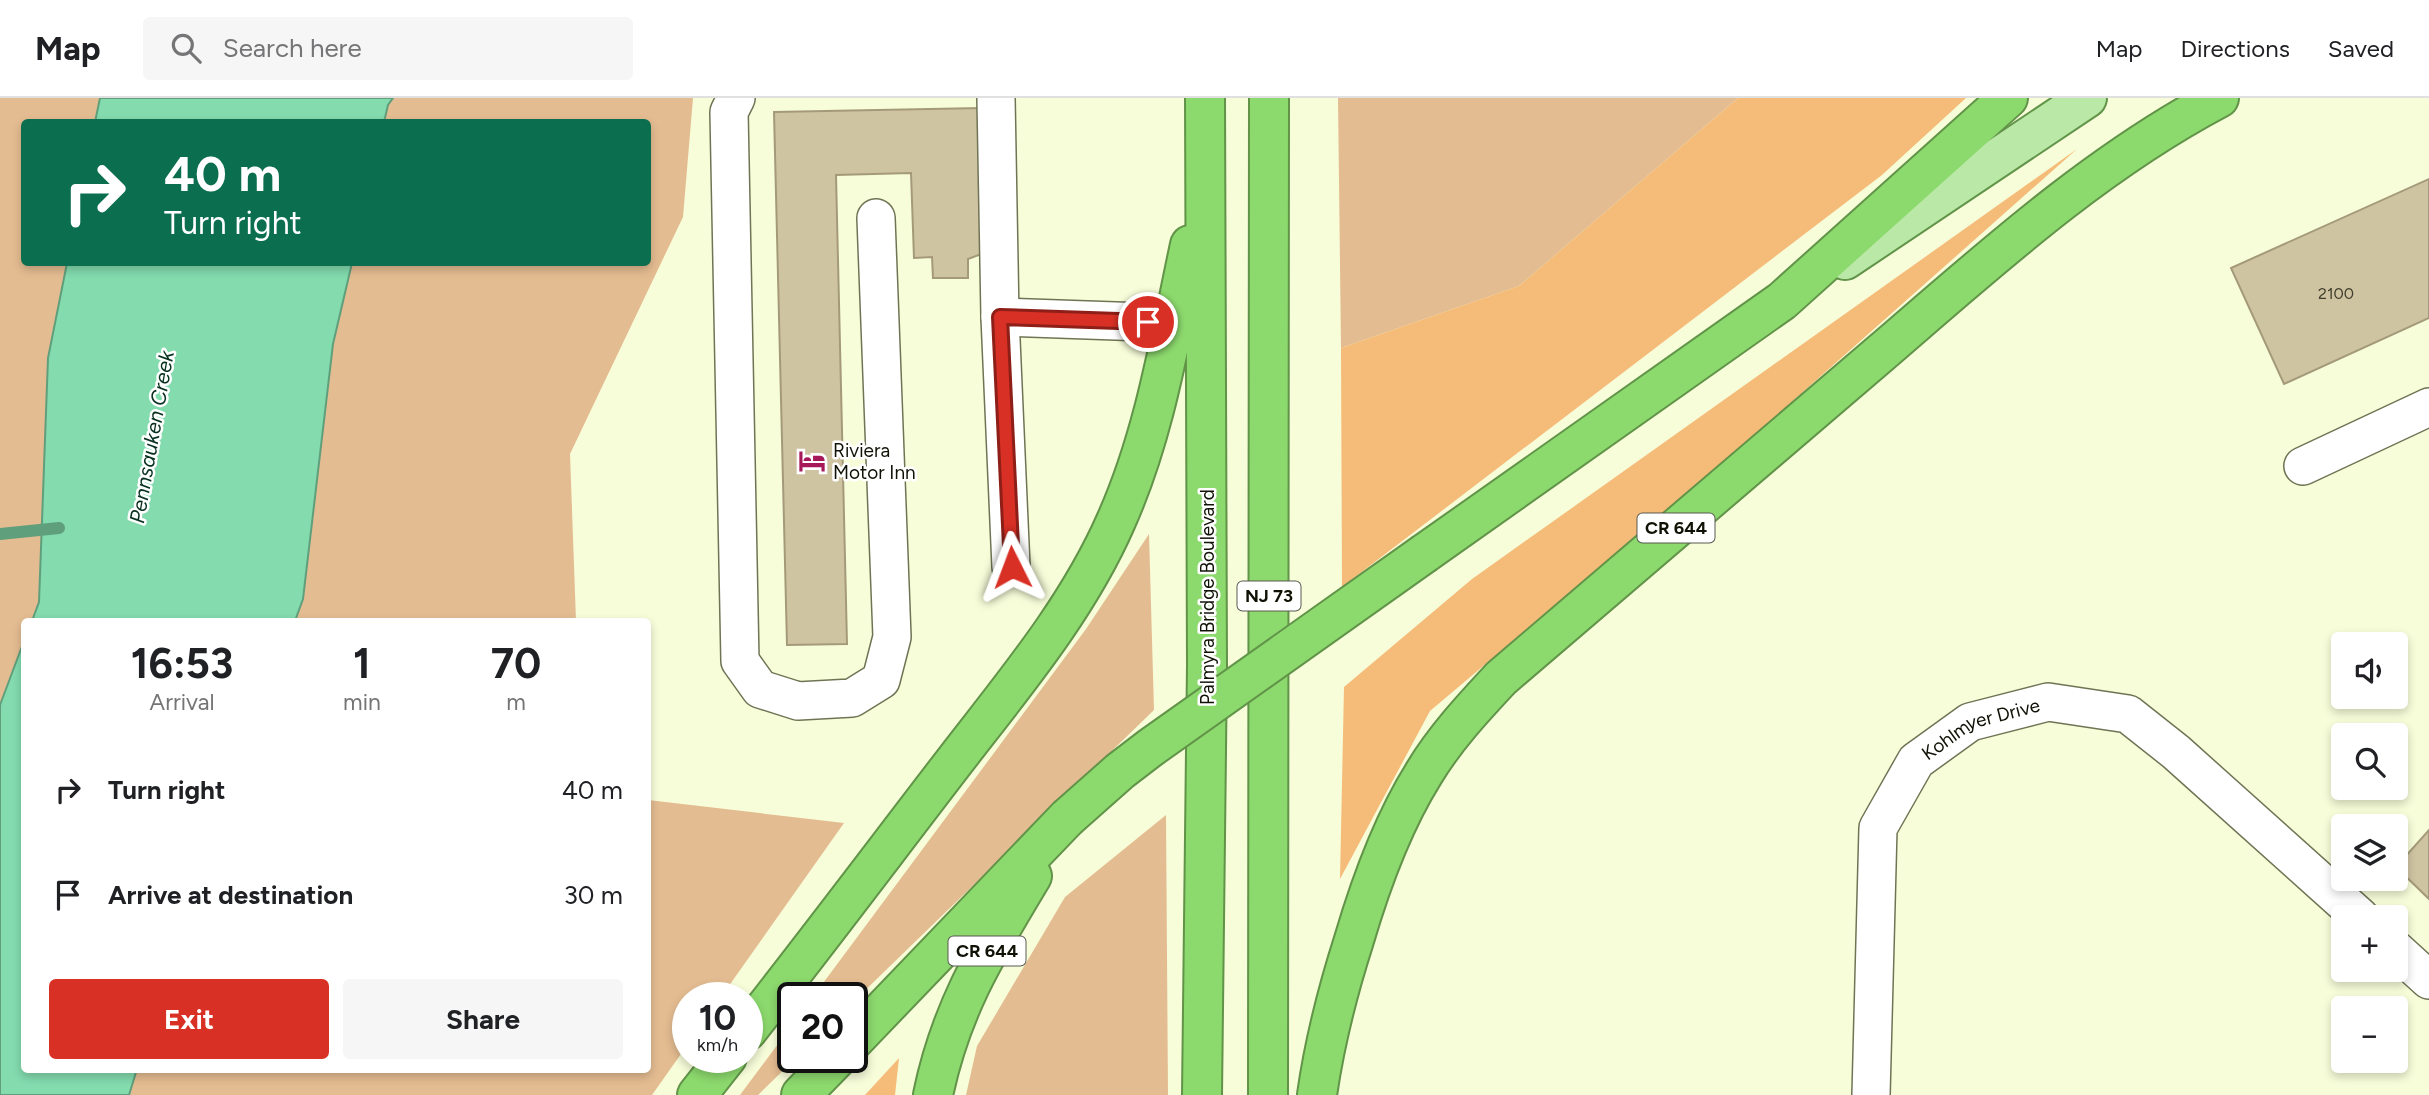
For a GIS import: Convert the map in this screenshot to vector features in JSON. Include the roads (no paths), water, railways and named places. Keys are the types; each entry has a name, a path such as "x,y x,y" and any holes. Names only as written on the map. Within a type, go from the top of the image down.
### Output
{"highway":[{"name":"Palmyra Bridge Boulevard","path":"1202,1095 1207,665 1205,98"},
{"path":"1782,301 2008,98"},
{"name":"CR 644","path":"1317,1095 1324,1046 1337,989 1371,884 1402,812 1424,772 1473,708 1501,678 2009,243 2104,169 2155,135 2219,98"},
{"name":"NJ 73","path":"1268,1095 1270,102"},
{"path":"763,1010 1000,702 1078,594 1115,523 1130,487 1155,406 1206,175"},
{"name":"CR 644","path":"933,1095 947,1040 980,963 1067,818 1150,748 1782,301"},
{"path":"868,1025 1067,818"},
{"path":"697,1095 714,1073"},
{"path":"802,1095 823,1073"}],"main road":[{"name":"CR 644","path":"1782,301 2087,98"}],"street":[{"path":"736,98 729,112 740,661 760,689 798,701 852,698 881,680 892,637 876,218"},
{"path":"996,98 1000,317 1012,567"},
{"path":"1000,317 1173,323"},
{"path":"2303,466 2429,407"},
{"name":"Kohlmyer Drive","path":"1871,1095 1878,828 1916,761 1970,722 2048,702 2128,714 2176,752 2347,905"},
{"path":"2408,961 2429,980"}],"water":[{"path":"100,98 393,98 385,119 96,119"},
{"name":"Pennsauken Creek","path":"66,266 351,266 333,344 303,599 296,618 33,618 39,602 48,358"},
{"path":"21,649 21,1073 136,1073 129,1095 0,1095 0,705"}],"waterway":[{"path":"0,534 59,528"}],"place":[{"name":"Riviera Motor Inn","path":"812,461"}]}
